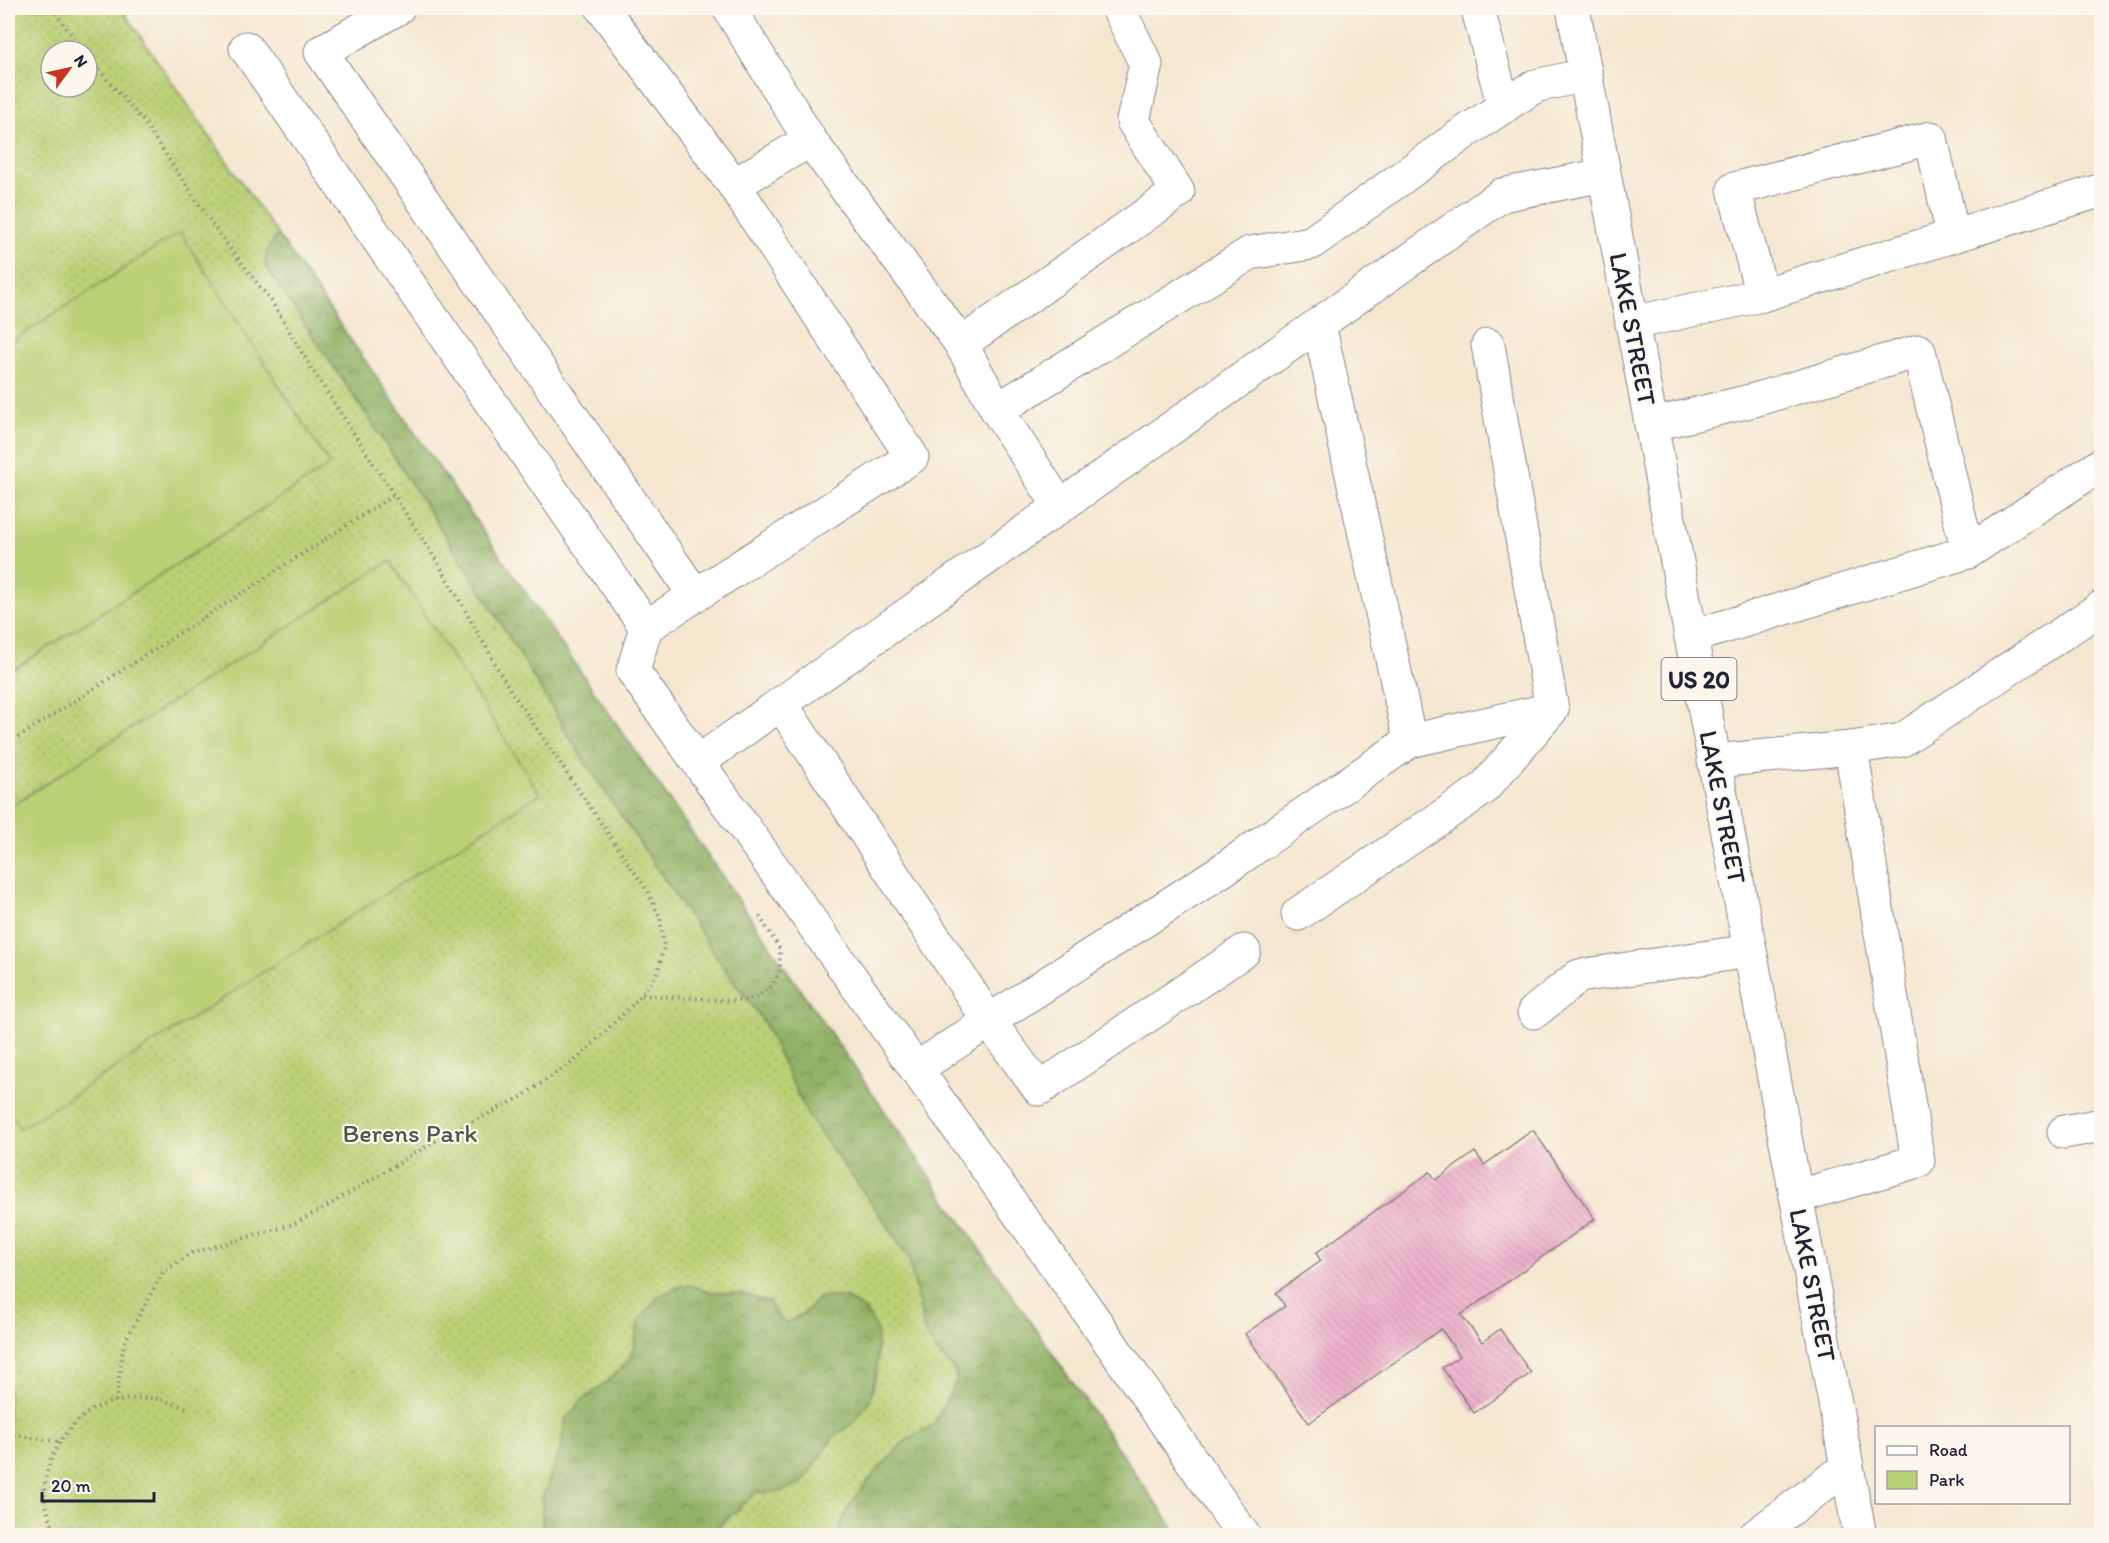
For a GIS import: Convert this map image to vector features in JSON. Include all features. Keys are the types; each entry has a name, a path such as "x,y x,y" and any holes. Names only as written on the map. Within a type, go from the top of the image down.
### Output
{"main road":[{"path":"398,8 321,52 695,596"},
{"path":"602,8 734,184 912,457 646,627 633,671 1093,1318 1244,1536"},
{"path":"729,8 810,140 961,344 997,410 1060,507"},
{"path":"961,344 1179,192 1133,121 1146,64 1118,8"},
{"path":"1482,8 1504,106"},
{"name":"LAKE STREET","path":"1573,8 1860,1536"},
{"path":"246,48 646,627"},
{"path":"997,410 1250,253 1311,243 1461,135 1535,87 1586,75"},
{"path":"1762,295 1734,189 1931,138 1953,236"},
{"path":"734,184 810,140"},
{"path":"698,762 1502,195 1604,175"},
{"path":"1632,323 1762,295 2102,190"},
{"path":"1319,324 1410,741"},
{"path":"1488,345 1551,709"},
{"path":"1651,425 1754,400 1919,351 1968,552"},
{"path":"1691,636 1968,552 2102,464"},
{"path":"1714,761 1851,748 1902,740 2102,607"},
{"path":"781,704 989,1021 1039,1089 1244,951"},
{"path":"916,1069 1207,880 1410,741 1551,709"},
{"path":"1298,914 1483,789 1551,709"},
{"path":"1796,1197 1918,1161 1851,748"},
{"path":"1534,1012 1579,976 1750,951"},
{"path":"2064,1132 2102,1125"},
{"path":"1755,1536 1847,1467"}],"path":[{"path":"52,8 74,39"},
{"path":"99,70 143,122 222,238 272,302 310,366 440,566 509,687 648,892 660,918 664,946 659,968 641,994 578,1058 521,1096 439,1139 294,1224 192,1253 163,1272 124,1343 116,1401"},
{"path":"8,744 394,495"},
{"path":"641,994 737,1001 755,998 772,986 780,970 780,949 755,909"},
{"path":"56,1536 45,1499 48,1467 60,1442 75,1424 91,1410 116,1401 145,1397 188,1408"},
{"path":"8,1434 60,1442"}],"green space":[{"name":"Berens Park","path":"8,8 135,8 125,14 1178,1535 8,1535"},
{"path":"180,232 330,465 8,673 8,344"},
{"path":"278,235 1178,1535 837,1535 848,1507 874,1474 907,1439 934,1424 957,1379 952,1367 935,1350 925,1333 909,1259 881,1216 808,1116 763,1021 725,969 581,756 485,597 370,420 265,266 267,250"},
{"path":"390,561 540,794 20,1129 8,1109 8,808"},
{"path":"684,1284 713,1292 743,1294 769,1302 779,1318 787,1323 805,1312 819,1297 844,1297 865,1310 877,1329 877,1369 870,1400 852,1424 834,1436 802,1483 780,1492 755,1493 724,1522 703,1535 688,1537 649,1533 642,1536 548,1535 542,1526 542,1498 561,1448 565,1420 582,1400 609,1380 628,1361 635,1343 638,1322 658,1297"}],"building":[{"path":"1533,1130 1595,1219 1461,1315 1482,1342 1500,1329 1531,1373 1474,1413 1442,1368 1460,1356 1441,1329 1309,1423 1245,1334 1285,1306 1276,1293 1321,1261 1316,1253 1430,1172 1436,1180 1475,1152 1484,1165"}]}
